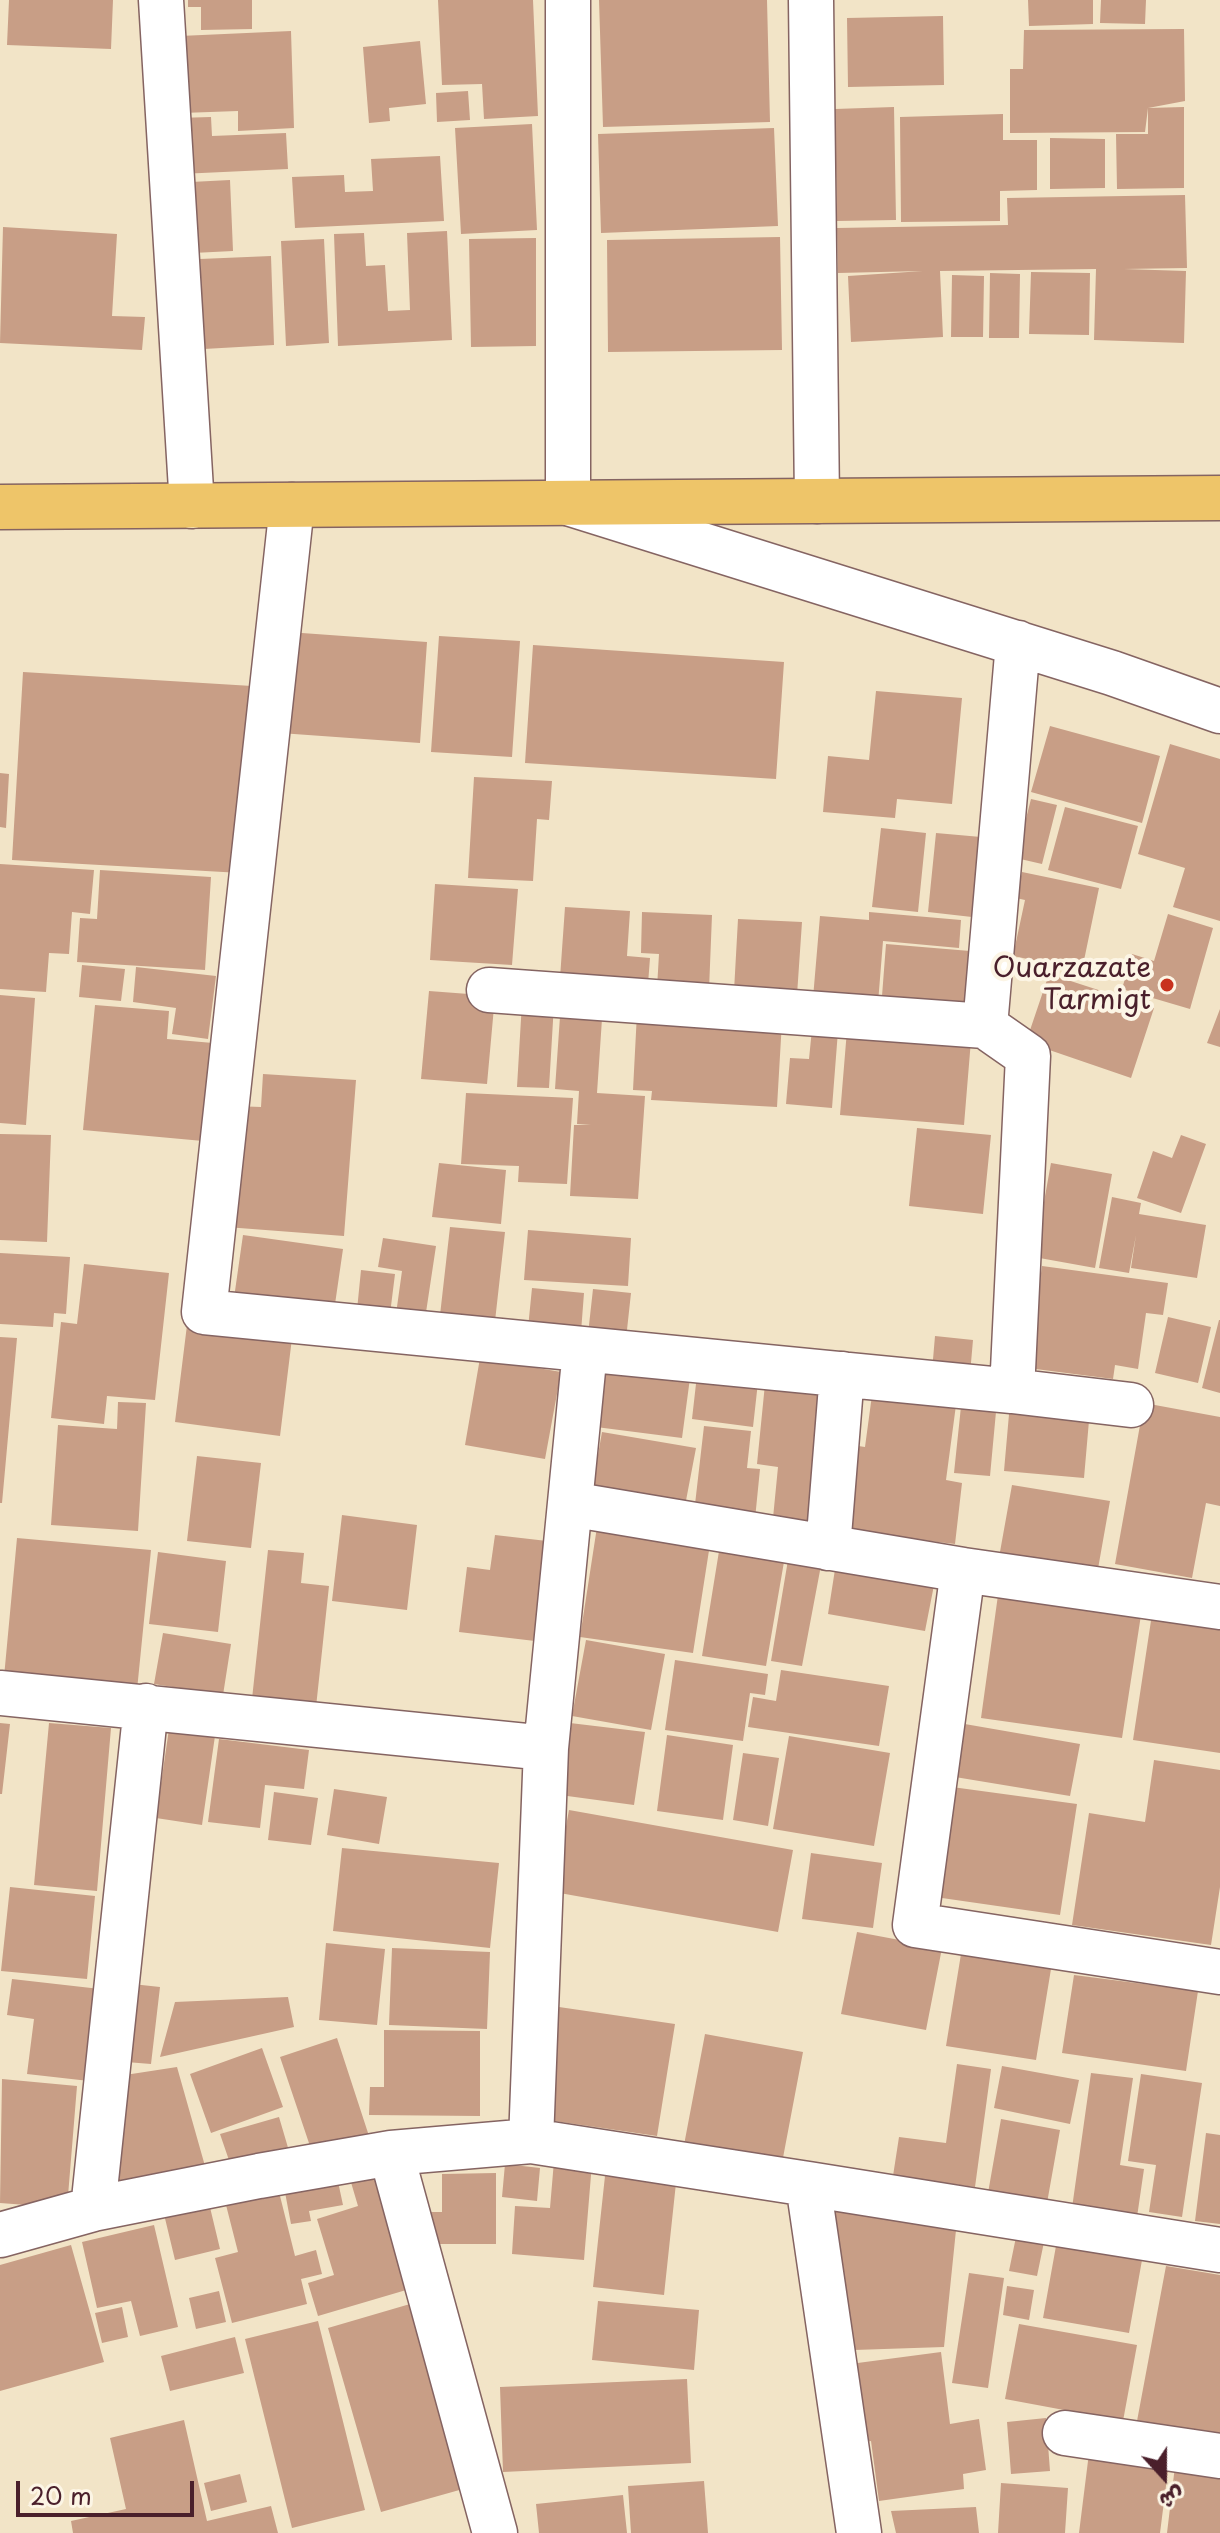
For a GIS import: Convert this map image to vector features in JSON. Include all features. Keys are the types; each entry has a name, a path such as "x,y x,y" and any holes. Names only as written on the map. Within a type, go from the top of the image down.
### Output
{"main road":[{"path":"0,507 1220,498"}],"street":[{"path":"161,0 192,506"},
{"path":"568,0 568,503 1018,643 1220,711"},
{"path":"811,0 817,501"},
{"path":"292,505 204,1312 1131,1405"},
{"path":"985,1026 1018,643"},
{"path":"489,990 985,1026 1028,1056 1012,1391"},
{"path":"531,2141 546,1748 585,1350"},
{"path":"828,1548 842,1374"},
{"path":"570,1504 963,1570 1220,1607"},
{"path":"963,1570 915,1925 1220,1972"},
{"path":"0,1693 546,1748"},
{"path":"93,2209 146,1706"},
{"path":"0,2235 93,2209 391,2153 531,2141 1220,2250"},
{"path":"391,2153 495,2533"},
{"path":"808,2184 859,2533"},
{"path":"1065,2433 1220,2456"}],"building":[{"path":"9,0 113,0 111,49 7,45"},
{"path":"188,0 252,0 252,29 201,30 201,7 188,7"},
{"path":"438,0 533,0 538,116 484,119 482,84 442,85"},
{"path":"599,0 767,0 770,122 603,127"},
{"path":"1028,0 1093,0 1093,24 1029,26"},
{"path":"1101,0 1146,0 1145,24 1100,23"},
{"path":"943,16 944,85 848,87 847,18"},
{"path":"1184,29 1185,101 1148,108 1145,132 1010,133 1010,69 1023,69 1024,30"},
{"path":"291,31 294,128 238,131 238,111 182,113 180,36"},
{"path":"420,41 426,104 389,108 390,121 369,123 363,47"},
{"path":"468,91 470,120 437,122 436,93"},
{"path":"894,107 896,220 837,221 835,109"},
{"path":"1184,107 1184,188 1117,189 1116,134 1148,134 1148,108"},
{"path":"1003,114 1003,140 1037,140 1037,190 1000,191 1000,221 901,222 900,117"},
{"path":"211,117 212,136 286,133 288,169 180,174 177,118"},
{"path":"532,124 537,230 461,234 455,128"},
{"path":"774,128 778,226 601,233 598,134"},
{"path":"1050,138 1105,139 1105,188 1050,189"},
{"path":"440,156 444,221 295,228 292,177 344,175 345,192 373,191 371,159"},
{"path":"230,180 233,251 193,253 191,182"},
{"path":"1185,195 1187,268 1124,269 1186,271 1184,343 1094,340 1096,269 940,271 943,337 851,342 848,276 923,271 838,273 837,228 1008,225 1007,198"},
{"path":"3,227 117,234 112,316 145,317 142,350 0,343"},
{"path":"447,231 452,340 338,346 334,234 364,233 366,266 385,265 388,311 410,310 407,233"},
{"path":"780,237 782,350 608,352 607,240"},
{"path":"536,238 536,346 471,347 469,239"},
{"path":"324,239 329,343 286,346 281,241"},
{"path":"271,256 274,345 204,349 200,259"},
{"path":"1031,272 1090,273 1089,335 1029,334"},
{"path":"990,273 1020,274 1019,338 989,338"},
{"path":"952,275 984,276 983,337 951,337"},
{"path":"288,632 427,642 420,743 280,733"},
{"path":"439,636 520,641 512,757 431,752"},
{"path":"533,645 784,662 776,779 525,763"},
{"path":"23,672 252,686 241,873 12,860"},
{"path":"876,691 962,698 952,804 897,799 895,818 823,812 828,756 869,760"},
{"path":"1050,726 1160,756 1142,823 1031,792"},
{"path":"1170,744 1220,759 1220,921 1173,907 1185,868 1138,854"},
{"path":"0,773 9,774 6,828 0,827"},
{"path":"474,777 552,781 549,820 537,819 533,881 468,878"},
{"path":"1031,799 1057,805 1042,864 1016,858"},
{"path":"1065,807 1138,826 1121,889 1048,870"},
{"path":"881,828 926,833 918,912 872,907"},
{"path":"936,833 981,837 972,917 928,912"},
{"path":"0,864 94,870 90,914 72,912 69,954 49,953 46,992 0,989"},
{"path":"100,870 211,877 205,970 77,962 80,918 97,919"},
{"path":"1022,872 1099,888 1082,970 1013,956 1025,900 1016,898"},
{"path":"435,884 518,889 512,965 430,960"},
{"path":"565,907 630,911 627,956 650,958 648,984 560,978"},
{"path":"642,912 712,915 709,990 657,988 659,954 641,953"},
{"path":"869,912 961,920 959,948 883,941 878,1003 813,998 820,916 869,920"},
{"path":"1168,914 1213,928 1190,1009 1122,989 1132,954 1154,961"},
{"path":"738,919 802,922 797,995 734,991"},
{"path":"886,944 970,951 965,1003 882,996"},
{"path":"82,965 125,969 121,1001 79,997"},
{"path":"136,967 216,976 208,1039 172,1034 176,1008 133,1002"},
{"path":"1049,974 1154,1008 1131,1078 1026,1042"},
{"path":"429,991 495,996 487,1084 421,1079"},
{"path":"0,995 35,998 26,1125 0,1123"},
{"path":"522,1002 554,1004 549,1088 517,1087"},
{"path":"561,1002 603,1004 597,1093 645,1096 638,1199 570,1196 574,1125 591,1125 577,1124 579,1091 555,1089"},
{"path":"95,1005 169,1011 167,1039 213,1043 203,1141 83,1130"},
{"path":"1220,1009 1220,1047 1207,1043"},
{"path":"637,1013 782,1021 777,1107 651,1100 652,1091 633,1090"},
{"path":"812,1029 838,1031 832,1108 786,1104 790,1058 809,1059"},
{"path":"847,1030 971,1040 964,1125 840,1115"},
{"path":"263,1074 356,1080 344,1236 226,1227 234,1106 261,1107"},
{"path":"466,1093 573,1098 567,1184 518,1182 519,1166 461,1164"},
{"path":"917,1128 991,1135 983,1214 909,1206"},
{"path":"0,1134 51,1135 47,1242 0,1240"},
{"path":"1181,1135 1206,1144 1181,1213 1137,1198 1153,1151 1172,1158"},
{"path":"439,1163 506,1170 501,1224 432,1217"},
{"path":"1051,1163 1112,1174 1095,1268 1034,1257"},
{"path":"1112,1197 1141,1203 1139,1214 1206,1225 1197,1278 1131,1268 1136,1235 1129,1273 1099,1268"},
{"path":"450,1227 505,1232 494,1330 439,1324"},
{"path":"528,1230 631,1238 628,1286 524,1280"},
{"path":"243,1235 343,1249 334,1311 234,1298"},
{"path":"383,1238 436,1246 425,1319 396,1314 402,1271 378,1267"},
{"path":"0,1253 70,1257 66,1314 54,1313 53,1327 0,1324"},
{"path":"84,1264 169,1273 155,1400 107,1396 104,1424 51,1418 61,1322 77,1324"},
{"path":"1042,1266 1168,1283 1163,1315 1146,1313 1138,1369 1115,1365 1113,1379 1028,1368"},
{"path":"361,1270 395,1274 390,1314 357,1310"},
{"path":"532,1288 584,1293 581,1332 528,1328"},
{"path":"593,1289 631,1293 626,1339 588,1334"},
{"path":"188,1317 293,1330 280,1436 175,1422"},
{"path":"1168,1317 1211,1327 1198,1383 1155,1373"},
{"path":"1220,1320 1220,1393 1202,1388"},
{"path":"935,1336 973,1340 970,1374 932,1371"},
{"path":"0,1337 17,1338 2,1503 0,1503"},
{"path":"480,1358 561,1372 545,1459 465,1445"},
{"path":"603,1367 690,1378 682,1438 596,1427"},
{"path":"697,1375 758,1382 753,1427 692,1419"},
{"path":"765,1384 827,1390 815,1522 773,1518 778,1467 757,1464"},
{"path":"872,1395 956,1405 946,1480 962,1483 955,1544 835,1530 845,1444 865,1447"},
{"path":"962,1397 997,1401 990,1476 954,1473"},
{"path":"118,1402 146,1403 138,1531 51,1525 58,1425 117,1429"},
{"path":"1010,1403 1090,1409 1084,1478 1004,1471"},
{"path":"1144,1403 1220,1417 1220,1506 1206,1503 1192,1578 1115,1564"},
{"path":"704,1426 751,1431 747,1468 760,1469 755,1519 694,1513"},
{"path":"602,1432 696,1448 684,1511 591,1495"},
{"path":"197,1456 261,1463 251,1548 187,1541"},
{"path":"1012,1485 1110,1501 1096,1580 998,1563"},
{"path":"342,1515 417,1525 407,1610 332,1601"},
{"path":"597,1527 710,1544 693,1653 580,1637"},
{"path":"495,1535 547,1541 535,1641 459,1632 467,1567 490,1570"},
{"path":"17,1538 151,1550 137,1690 4,1677"},
{"path":"720,1545 785,1556 766,1666 702,1656"},
{"path":"268,1550 304,1553 301,1583 329,1586 316,1707 252,1699"},
{"path":"158,1552 226,1561 218,1632 149,1624"},
{"path":"789,1554 822,1560 802,1666 771,1661"},
{"path":"836,1563 935,1580 925,1631 828,1614"},
{"path":"998,1595 1141,1615 1122,1738 981,1718"},
{"path":"1152,1614 1220,1623 1220,1753 1133,1740"},
{"path":"163,1633 231,1644 223,1695 154,1684"},
{"path":"586,1640 665,1654 651,1730 572,1716"},
{"path":"675,1660 768,1674 765,1695 750,1693 743,1741 665,1730"},
{"path":"781,1670 889,1686 879,1746 748,1727 753,1697 776,1701"},
{"path":"0,1723 10,1724 2,1794 0,1794"},
{"path":"49,1723 111,1728 97,1891 34,1885"},
{"path":"570,1723 645,1732 634,1805 560,1795"},
{"path":"959,1723 1080,1744 1070,1796 949,1776"},
{"path":"169,1729 215,1736 202,1825 156,1818"},
{"path":"667,1735 733,1745 723,1820 657,1811"},
{"path":"789,1736 890,1753 874,1846 773,1829"},
{"path":"219,1739 309,1750 304,1789 265,1785 260,1828 208,1822"},
{"path":"743,1753 779,1758 768,1826 733,1820"},
{"path":"1154,1760 1220,1770 1220,1887 1211,1945 1072,1925 1089,1813 1145,1822"},
{"path":"952,1787 1077,1804 1060,1915 935,1897"},
{"path":"334,1789 387,1797 379,1844 327,1835"},
{"path":"274,1792 318,1798 311,1845 268,1840"},
{"path":"569,1810 793,1850 778,1932 554,1892"},
{"path":"342,1848 499,1863 490,1948 333,1931"},
{"path":"811,1853 882,1863 873,1928 802,1919"},
{"path":"10,1887 95,1896 87,1979 1,1971"},
{"path":"857,1932 942,1948 926,2030 841,2014"},
{"path":"326,1943 385,1949 377,2025 319,2020"},
{"path":"392,1948 490,1952 487,2029 389,2025"},
{"path":"961,1954 1051,1969 1036,2060 946,2046"},
{"path":"1074,1975 1198,1991 1186,2071 1062,2053"},
{"path":"12,1979 100,1989 89,2081 27,2074 34,2019 7,2015"},
{"path":"123,1983 160,1987 151,2064 114,2061"},
{"path":"288,1997 294,2027 160,2057 175,2002"},
{"path":"559,2007 675,2024 657,2136 541,2119"},
{"path":"384,2030 480,2031 480,2116 369,2115 370,2087 384,2087"},
{"path":"705,2034 803,2052 782,2163 684,2145"},
{"path":"337,2038 369,2136 313,2155 280,2057"},
{"path":"262,2048 283,2107 211,2133 190,2074"},
{"path":"957,2064 991,2069 975,2187 893,2176 899,2137 946,2143"},
{"path":"1002,2066 1079,2080 1070,2124 994,2108"},
{"path":"177,2067 205,2166 119,2186 125,2075"},
{"path":"1091,2073 1133,2078 1120,2165 1144,2169 1137,2217 1072,2208"},
{"path":"1141,2074 1202,2083 1182,2217 1149,2212 1156,2165 1128,2161"},
{"path":"2,2079 77,2086 67,2208 0,2203"},
{"path":"279,2117 289,2151 232,2169 220,2134"},
{"path":"1001,2119 1060,2130 1047,2203 988,2193"},
{"path":"1206,2133 1220,2135 1220,2224 1195,2221"},
{"path":"554,2161 592,2163 584,2260 512,2254 515,2206 550,2208"},
{"path":"505,2164 540,2168 537,2201 502,2197"},
{"path":"378,2171 413,2288 318,2316 308,2283 334,2275 317,2219 358,2206 350,2179"},
{"path":"496,2173 496,2244 426,2244 426,2212 442,2212 442,2174"},
{"path":"605,2176 676,2183 664,2295 593,2287"},
{"path":"337,2177 343,2205 309,2211 311,2221 291,2224 284,2187"},
{"path":"279,2192 295,2256 316,2250 322,2274 301,2279 307,2304 232,2323 215,2258 238,2252 226,2205"},
{"path":"208,2199 220,2249 175,2260 163,2210"},
{"path":"834,2208 956,2230 944,2347 854,2350"},
{"path":"154,2225 178,2327 140,2336 131,2301 97,2308 82,2242"},
{"path":"1016,2237 1044,2242 1037,2276 1009,2271"},
{"path":"71,2245 104,2362 0,2391 0,2265"},
{"path":"1056,2246 1142,2260 1129,2333 1043,2318"},
{"path":"1166,2266 1220,2275 1220,2435 1137,2421"},
{"path":"969,2273 1004,2278 988,2388 952,2383"},
{"path":"1007,2286 1034,2290 1029,2320 1003,2315"},
{"path":"219,2291 226,2322 196,2329 189,2298"},
{"path":"598,2301 699,2310 694,2370 592,2360"},
{"path":"410,2304 463,2489 381,2512 328,2328"},
{"path":"122,2307 128,2337 102,2343 95,2313"},
{"path":"318,2321 365,2510 292,2528 245,2339"},
{"path":"1019,2324 1137,2345 1123,2421 1005,2399"},
{"path":"235,2337 244,2373 170,2391 161,2356"},
{"path":"941,2352 950,2424 979,2419 986,2470 963,2474 964,2489 879,2501 871,2441 860,2443 850,2364"},
{"path":"687,2379 691,2463 503,2472 500,2387"},
{"path":"1046,2418 1050,2471 1011,2474 1007,2422"},
{"path":"184,2420 207,2521 271,2506 278,2533 73,2533 71,2521 126,2509 110,2438"},
{"path":"1089,2453 1169,2462 1160,2533 1079,2533"},
{"path":"1175,2466 1220,2472 1220,2533 1167,2533"},
{"path":"240,2474 247,2502 211,2511 204,2483"},
{"path":"704,2481 708,2533 631,2533 628,2486"},
{"path":"1001,2483 1068,2488 1065,2533 998,2533"},
{"path":"623,2495 627,2533 539,2533 536,2504"},
{"path":"976,2507 979,2533 896,2533 891,2511"}],"place":[{"name":"Ouarzazate Tarmigt","path":"1167,985"}]}
